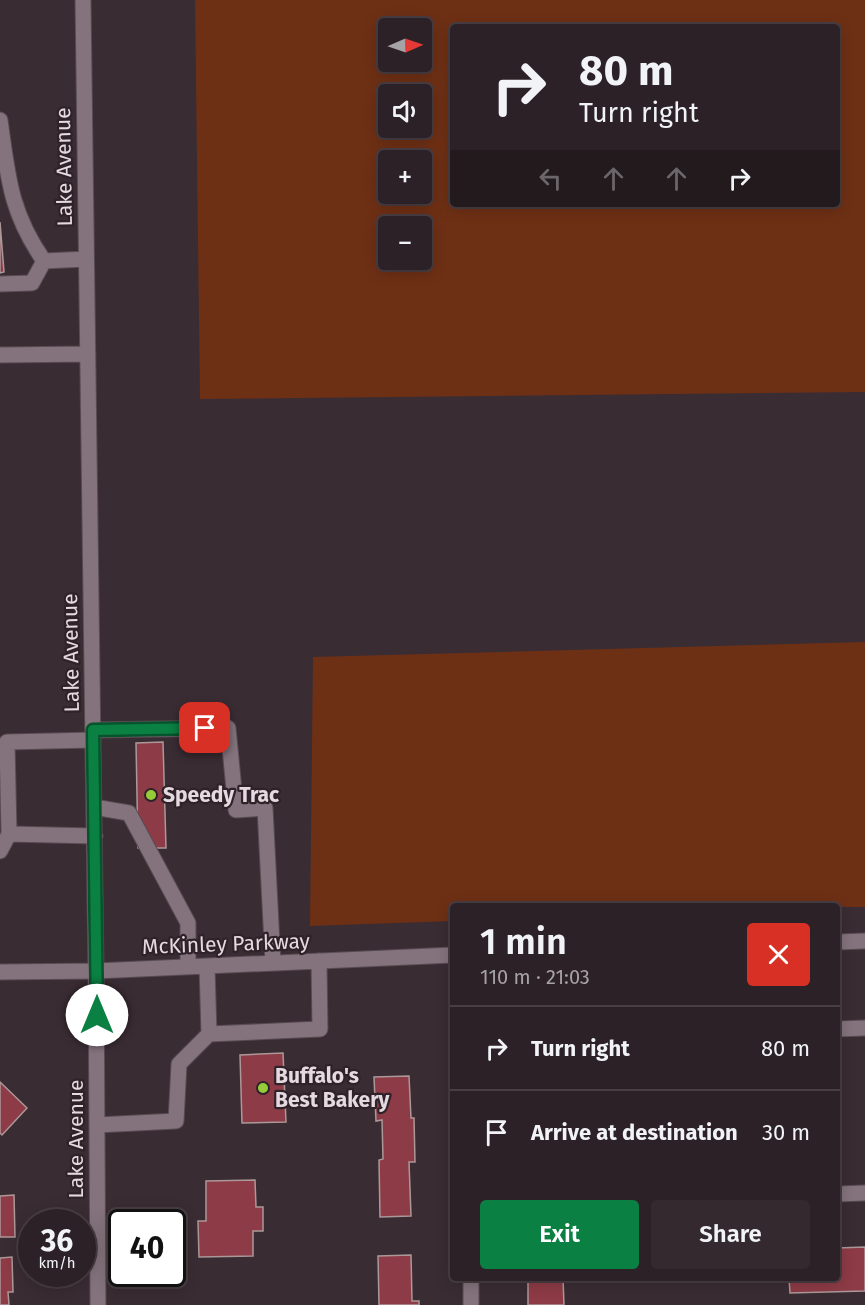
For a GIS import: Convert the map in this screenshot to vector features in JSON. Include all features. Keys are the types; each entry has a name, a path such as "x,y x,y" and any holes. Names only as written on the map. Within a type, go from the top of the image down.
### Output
{"street":[{"name":"Lake Avenue","path":"82,0 94,807 98,1305"},
{"path":"0,120 3,163 18,218 28,239 44,261"},
{"path":"44,261 86,259"},
{"path":"0,284 32,283 44,261"},
{"path":"0,355 88,354"},
{"path":"0,851 9,834 4,746 93,735 228,728 236,810 265,808 273,963"},
{"path":"94,807 129,813 188,923 188,967"},
{"path":"9,834 94,836"},
{"path":"840,942 865,941"},
{"name":"McKinley Parkway","path":"0,972 96,971 450,955"},
{"path":"97,1125 176,1121 179,1064 209,1034 320,1029 319,961"},
{"path":"207,966 209,1034"},
{"path":"840,1029 865,1028"},
{"path":"840,1194 865,1193"},
{"path":"471,1281 471,1305"}],"shaded area":[{"path":"195,0 865,0 865,392 200,399"},
{"path":"865,642 865,907 840,907 840,903 450,903 450,921 310,926 313,657"}],"building":[{"path":"0,222 4,272 0,273"},
{"name":"Speedy Trac","path":"163,742 166,848 138,848 136,743"},
{"name":"Buffalo's Best Bakery","path":"283,1053 286,1122 242,1123 240,1055"},
{"path":"409,1076 411,1118 414,1118 415,1162 409,1162 411,1216 380,1217 379,1160 383,1159 382,1120 376,1121 374,1077"},
{"path":"0,1082 27,1108 2,1135 0,1133"},
{"path":"255,1180 256,1207 263,1207 263,1231 253,1231 253,1256 199,1257 198,1221 206,1221 206,1181"},
{"path":"14,1195 15,1237 0,1237 0,1196"},
{"path":"865,1247 865,1291 790,1293 789,1281 840,1281 840,1248"},
{"path":"411,1255 412,1301 419,1301 419,1305 379,1305 378,1256"},
{"path":"12,1257 13,1292 8,1292 9,1305 0,1305 0,1258"},
{"path":"528,1281 563,1281 564,1305 528,1305"}],"place":[{"name":"Speedy Trac","path":"151,795"},
{"name":"Buffalo's Best Bakery","path":"263,1088"}],"route":[{"path":"97,1015 93,730 205,728"}]}
